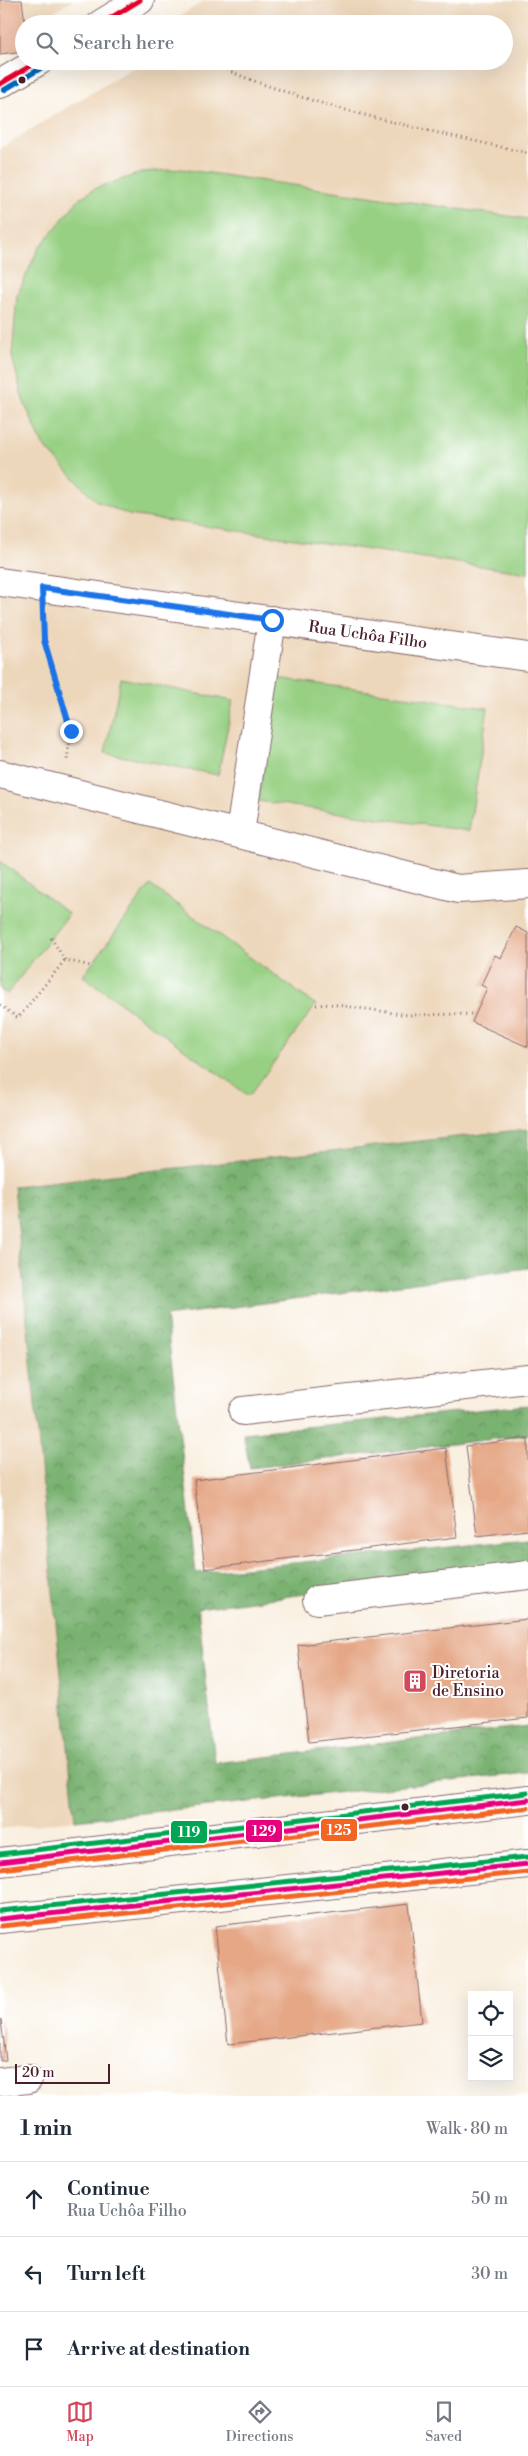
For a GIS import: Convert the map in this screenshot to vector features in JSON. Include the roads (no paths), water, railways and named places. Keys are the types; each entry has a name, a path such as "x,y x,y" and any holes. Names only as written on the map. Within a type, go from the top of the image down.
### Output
{"main road":[{"path":"116,15 140,0"},
{"path":"0,84 24,70"},
{"name":"Rua Uchôa Filho","path":"0,582 528,657"},
{"path":"240,833 272,620"},
{"path":"0,774 64,788 458,889 528,884"},
{"path":"242,1411 528,1379"},
{"path":"317,1600 528,1575"},
{"path":"0,1862 528,1800"},
{"path":"0,1919 528,1864"},
{"path":"0,2082 28,2079"}],"place":[{"name":"Diretoria de Ensino","path":"415,1681"}]}
